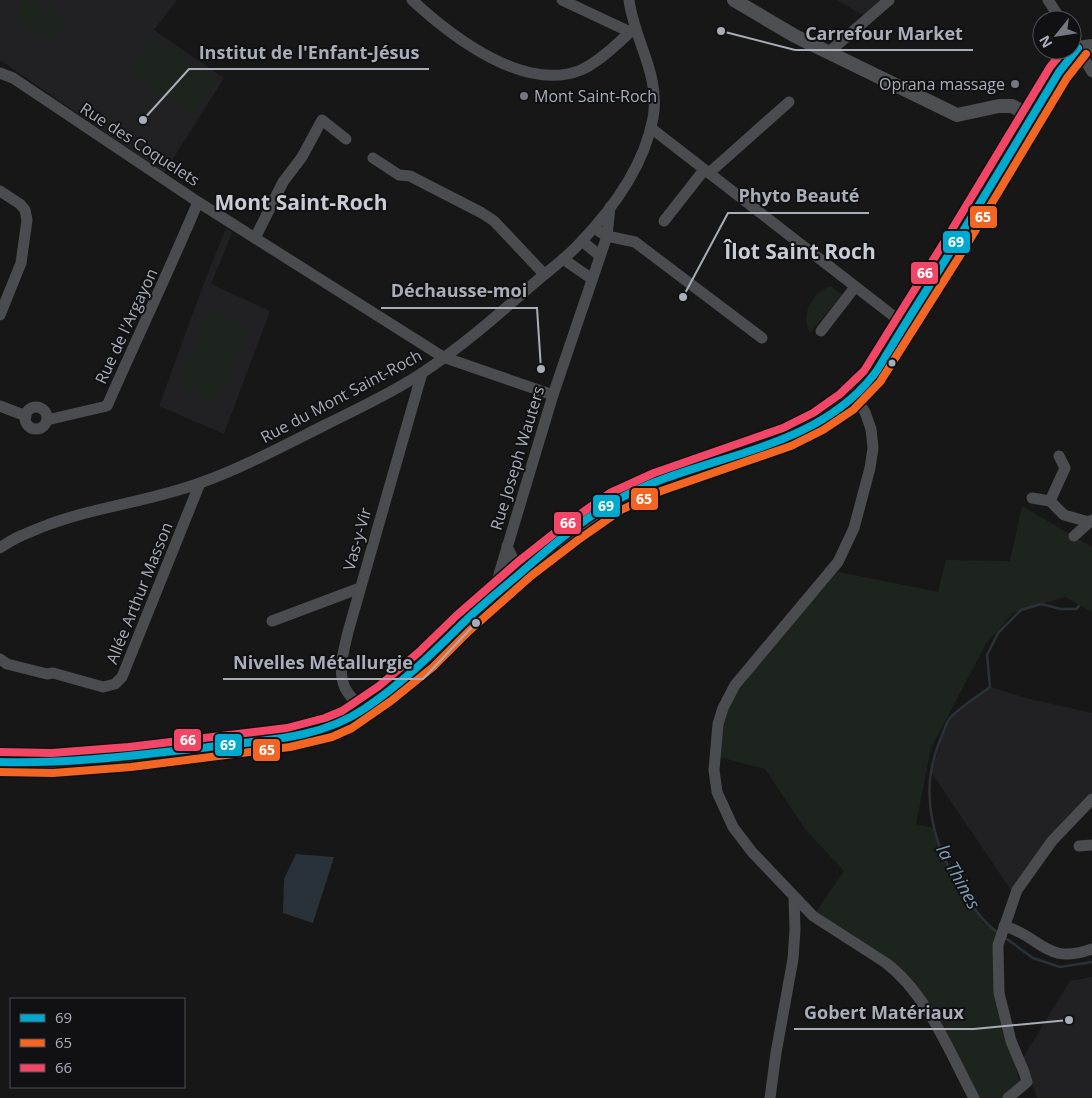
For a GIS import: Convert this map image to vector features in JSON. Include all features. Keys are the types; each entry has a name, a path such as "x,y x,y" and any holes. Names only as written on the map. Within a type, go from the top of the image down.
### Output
{"main road":[{"path":"734,0 795,36 957,115 999,106 1012,106 1033,117"},
{"path":"0,762 43,764 80,762 298,736 325,729 362,710 468,625 527,571 569,539 584,523 623,497 666,478 761,448 818,422 858,392 872,377 1066,60"}],"street":[{"path":"412,0 439,25 470,47 494,60 516,68 550,76 566,75 582,70 633,30 562,0"},
{"name":"Rue du Mont Saint-Roch","path":"0,548 16,537 58,520 169,493 252,462 422,373 486,326 582,241 626,186 637,166 654,116 652,74 633,30 629,0"},
{"path":"830,52 889,0"},
{"path":"1082,55 1092,72"},
{"name":"Rue des Coquelets","path":"0,74 13,78 198,202 443,357 553,395"},
{"path":"664,222 706,171 789,102"},
{"path":"254,238 283,182 302,157 322,120 346,139"},
{"path":"651,128 905,325"},
{"path":"373,158 399,175 410,176 482,213 500,226 544,274"},
{"path":"0,191 20,204 25,210 27,220 21,263 0,315"},
{"name":"Rue de l'Argayon","path":"0,406 26,416 31,409 39,408 46,413 47,420 106,406 168,274 198,202"},
{"name":"Rue Joseph Wauters","path":"503,592 497,582 507,546 553,395 607,236 613,203"},
{"path":"593,228 607,236 635,242 762,338"},
{"path":"582,241 600,256"},
{"path":"563,258 592,279"},
{"path":"821,331 855,287"},
{"name":"Vas-y-Vir","path":"362,710 346,689 341,677 342,660 360,588 422,373"},
{"path":"858,392 871,429 873,448 870,468 854,528 838,562 734,685 718,724 714,770 717,792 733,827 752,852 794,897 813,916 897,971 912,987 925,1006 974,1098"},
{"path":"1050,501 1065,468 1058,456"},
{"name":"Allée Arthur Masson","path":"0,659 7,664 47,674 52,673 103,687 115,684 122,677 200,483"},
{"path":"1032,498 1050,501 1064,515 1091,521"},
{"path":"1074,536 1091,521"},
{"name":"Rue Joseph Wauters","path":"507,546 514,561 527,571"},
{"path":"272,621 360,588"},
{"path":"1008,1098 1027,1082 1011,1041 999,993 998,945 1017,890 1052,841 1092,799"},
{"path":"1079,846 1092,844"},
{"path":"770,1098 793,959 794,897"},
{"path":"1004,926 1015,928 1047,950 1066,955 1092,949"}],"shaded area":[{"path":"0,0 177,0 154,30 224,78 164,173 0,60"},
{"path":"23,0 28,0 66,17 56,41 14,23"},
{"path":"837,0 881,0 864,16"},
{"path":"151,38 217,78 193,115 129,75"},
{"path":"226,228 232,233 211,284 270,311 224,434 159,406"},
{"path":"831,286 842,295 810,333 806,319 810,305 818,293"},
{"path":"210,311 248,328 217,402 179,385"},
{"path":"1022,506 1092,547 1092,612 1065,597 1013,613 987,642 931,748 916,824 933,828 942,857 960,888 984,923 997,932 999,993 1020,1088 1008,1098 974,1098 912,987 813,916 844,871 805,829 765,769 715,756 730,692 838,572 938,592 946,560 1010,561"},
{"path":"990,687 1026,698 1092,713 1092,799 1015,896 931,772 949,719"},
{"path":"296,854 334,857 313,923 283,913 284,879"},
{"path":"1092,977 1092,1098 1037,1098 1023,1058 1070,981"}],"waterway":[{"name":"la Thines","path":"997,932 983,919 965,895 945,859 932,821 930,782 933,763 945,726 950,718 990,687 987,655 998,633 1021,610 1041,604 1061,609 1076,609 1079,606"},
{"name":"la Thines","path":"1007,939 1033,958 1060,967 1092,962"}],"transit line":[{"name":"65","path":"0,772 53,773 131,767 290,747 332,737 352,728 391,701 433,667 469,631 531,576 621,510 661,491 791,446 823,430 853,410 880,382 966,246 1067,78 1086,54"},
{"name":"66","path":"0,752 52,753 129,747 287,728 325,718 342,711 379,686 519,561 566,524 610,493 654,473 783,428 813,413 840,394 864,371 1056,60"},
{"name":"69","path":"0,762 52,762 131,756 269,740 309,733 328,727 364,709 403,680 474,612 566,534 605,507 651,484 786,438 818,422 847,403 877,371 1059,72 1068,60"}],"place":[{"name":"Carrefour Market","path":"721,31"},
{"name":"Oprana massage","path":"1015,84"},
{"name":"Mont Saint-Roch","path":"524,96"},
{"name":"Institut de l'Enfant-Jésus","path":"143,120"},
{"name":"Phyto Beauté","path":"683,297"},
{"name":"Déchausse-moi","path":"541,369"},
{"name":"Nivelles Métallurgie","path":"476,623"},
{"name":"Gobert Matériaux","path":"1069,1020"}],"district":[{"name":"Mont Saint-Roch","path":"301,203"},
{"name":"Îlot Saint Roch","path":"800,252"}]}
